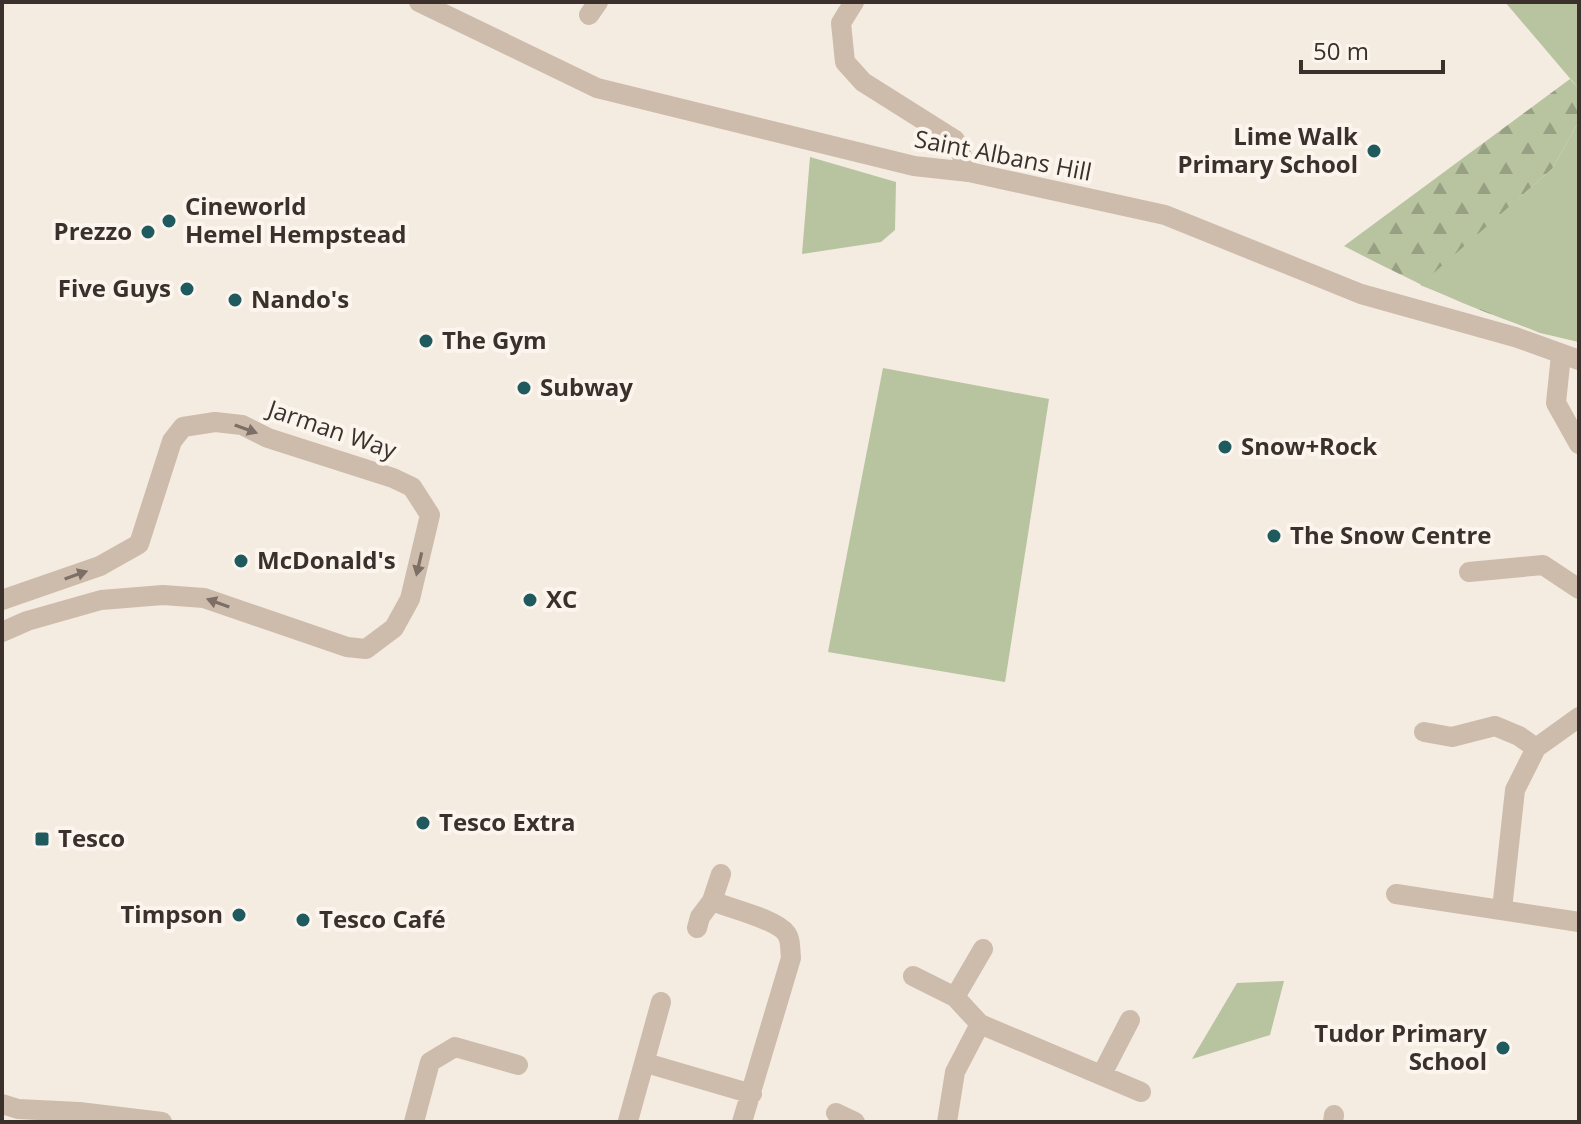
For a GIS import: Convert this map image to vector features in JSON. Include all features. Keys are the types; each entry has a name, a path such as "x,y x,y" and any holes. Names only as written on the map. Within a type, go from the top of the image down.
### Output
{"street":[{"name":"Saint Albans Hill","path":"419,2 597,88 914,166 969,172 1165,215 1361,294 1515,337 1570,358"},
{"path":"854,2 841,23 845,62 863,82 955,140 969,172"},
{"path":"1570,358 1556,403 1579,444"},
{"name":"Jarman Way","path":"2,600 100,566 139,544 172,441 183,427 215,422 242,425 268,438 393,478 412,487 430,515 410,599 394,628 366,649 347,647 204,598 163,595 101,600 27,621 2,632"},
{"path":"1469,572 1543,565 1579,589"},
{"path":"1502,909 1515,790 1536,748 1579,717"},
{"path":"1424,732 1452,737 1495,726 1519,736 1536,748"},
{"path":"697,928 700,917 712,901 721,874"},
{"path":"1396,894 1579,922"},
{"path":"712,901 767,921 788,935 791,958 742,1122"},
{"path":"955,997 983,949"},
{"path":"913,976 955,997 980,1024 1141,1092"},
{"path":"628,1121 661,1002"},
{"path":"1102,1074 1130,1020"},
{"path":"947,1122 955,1072 980,1024"},
{"path":"414,1122 430,1062 455,1047 518,1065"},
{"path":"646,1063 752,1094"},
{"path":"2,1104 18,1109 79,1112 162,1122"},
{"path":"57,1122 79,1112"}],"green space":[{"path":"1505,2 1579,2 1579,89"},
{"path":"1570,79 1579,89 1579,121 1552,169 1518,199 1579,342 1518,324 1458,301 1344,246"},
{"path":"1579,121 1579,342 1540,333 1420,285 1552,169"},
{"path":"810,157 896,182 895,230 881,242 802,254"},
{"path":"883,368 1049,399 1005,682 828,652"},
{"path":"1284,981 1270,1035 1192,1059 1237,983"}],"place":[{"name":"Lime Walk Primary School","path":"1374,151"},
{"name":"Cineworld Hemel Hempstead","path":"169,221"},
{"name":"Prezzo","path":"148,232"},
{"name":"Five Guys","path":"187,289"},
{"name":"Nando's","path":"235,300"},
{"name":"The Gym","path":"426,341"},
{"name":"Subway","path":"524,388"},
{"name":"Snow+Rock","path":"1225,447"},
{"name":"The Snow Centre","path":"1274,536"},
{"name":"McDonald's","path":"241,561"},
{"name":"XC","path":"530,600"},
{"name":"Tesco Extra","path":"423,823"},
{"name":"Tesco","path":"42,839"},
{"name":"Timpson","path":"239,915"},
{"name":"Tesco Café","path":"303,920"},
{"name":"Tudor Primary School","path":"1503,1048"}]}
